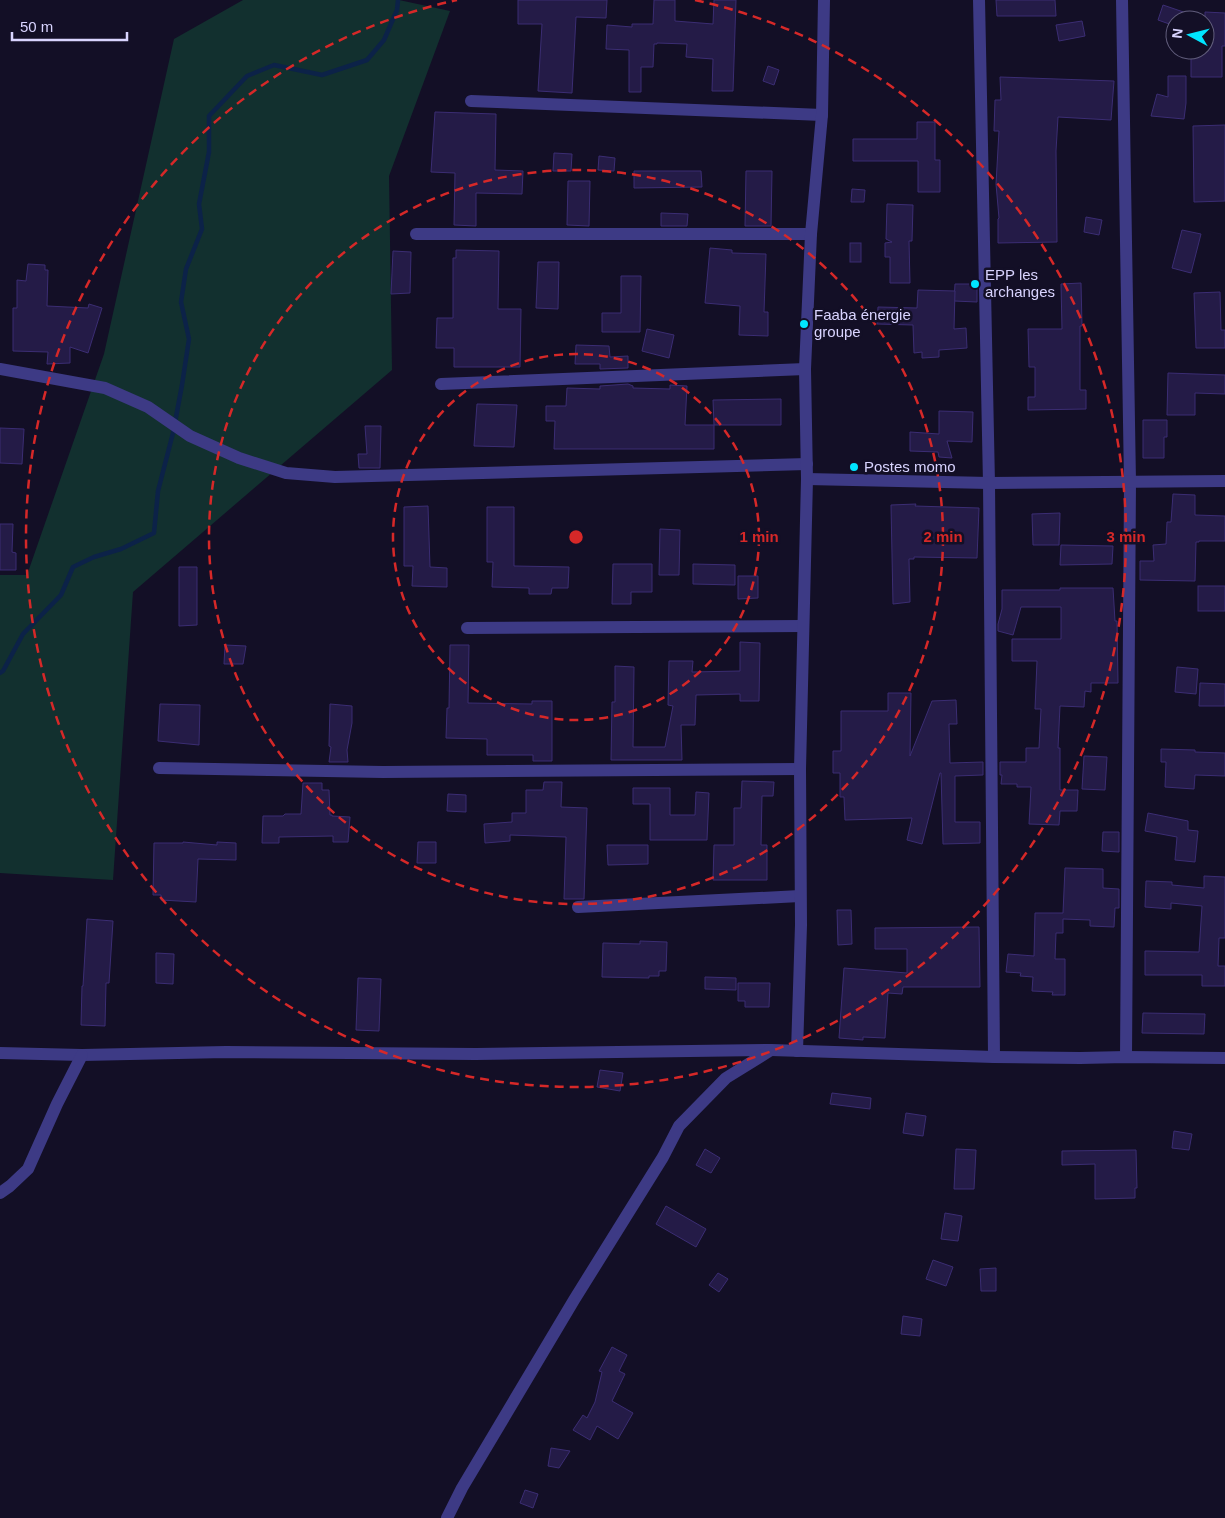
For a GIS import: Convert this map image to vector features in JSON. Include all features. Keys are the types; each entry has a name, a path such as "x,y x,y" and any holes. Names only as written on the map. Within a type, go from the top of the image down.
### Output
{"street":[{"path":"797,1051 801,925 800,769 807,479 805,369 811,234 822,114 824,0"},
{"path":"979,0 989,483 994,1057"},
{"path":"1122,0 1130,482 1126,1057"},
{"path":"471,101 822,114"},
{"path":"416,234 811,234"},
{"path":"0,369 105,388 148,407 190,436 239,458 286,473 336,477 807,464"},
{"path":"442,384 805,369"},
{"path":"807,479 989,483 1225,481"},
{"path":"467,628 804,626"},
{"path":"159,768 374,772 800,769"},
{"path":"578,906 800,896"},
{"path":"0,1053 82,1055 226,1052 476,1054 771,1050 994,1057 1225,1058"},
{"path":"447,1518 462,1488 544,1350 663,1157 679,1126 726,1078 771,1050"},
{"path":"0,1193 28,1169 57,1104 82,1055"}],"green space":[{"path":"243,0 399,0 450,11 389,176 392,370 133,592 113,880 0,873 0,575 27,575 104,354 174,39"}],"building":[{"path":"518,0 607,0 606,18 576,17 572,93 538,91 542,24 518,24"},
{"path":"654,0 675,0 675,21 713,24 714,0 736,0 733,91 712,91 713,59 686,57 687,44 657,43 654,44 653,67 641,67 641,92 629,92 629,50 606,49 607,25 632,27 632,24 653,24"},
{"path":"996,0 1055,0 1056,16 997,16"},
{"path":"1163,5 1178,10 1165,10 1165,22 1158,20"},
{"path":"1215,12 1225,13 1225,46 1222,46 1222,77 1191,77 1191,60 1215,60"},
{"path":"1082,21 1085,36 1059,41 1056,25"},
{"path":"768,66 779,70 774,85 763,81"},
{"path":"1168,76 1186,76 1184,119 1151,116 1157,94 1168,97"},
{"path":"1000,77 1114,81 1111,120 1058,117 1056,151 1057,242 998,243 999,218 996,184 999,131 994,131 995,100 1001,100"},
{"path":"435,112 496,114 495,170 523,171 522,194 476,193 476,226 454,225 455,173 431,172"},
{"path":"917,122 935,122 935,160 940,160 940,192 918,192 918,161 853,161 853,139 917,139"},
{"path":"1225,125 1225,201 1194,202 1193,126"},
{"path":"554,153 572,154 571,171 553,171"},
{"path":"599,156 615,158 614,171 598,170"},
{"path":"634,171 701,171 702,187 634,188"},
{"path":"746,171 772,171 771,226 745,226"},
{"path":"568,181 590,181 589,226 567,225"},
{"path":"852,189 865,190 864,202 851,202"},
{"path":"887,204 913,205 912,241 909,241 910,283 890,283 890,257 885,257 885,243 892,242 886,239"},
{"path":"661,213 688,214 687,226 661,226"},
{"path":"1086,217 1102,220 1099,235 1084,232"},
{"path":"1182,230 1201,234 1191,273 1172,268"},
{"path":"850,243 861,243 861,262 850,262"},
{"path":"710,248 732,250 732,253 766,254 764,312 768,312 768,336 739,335 740,306 705,303"},
{"path":"456,250 499,251 498,309 521,309 520,367 454,367 454,348 436,348 437,318 453,318 453,258 456,258"},
{"path":"393,251 411,252 410,293 391,294"},
{"path":"538,262 559,262 558,309 536,308"},
{"path":"28,264 45,265 45,270 48,270 47,306 88,308 89,304 102,308 88,353 70,347 70,363 47,364 48,352 13,351 13,308 17,308 17,280 26,281"},
{"path":"621,276 641,276 640,332 602,332 602,313 621,313"},
{"path":"1081,283 1080,390 1086,390 1086,409 1028,410 1028,397 1035,397 1035,367 1029,367 1028,329 1062,329 1061,284"},
{"path":"955,284 977,284 977,302 954,301"},
{"path":"918,290 955,291 954,329 966,328 967,348 939,350 939,357 922,358 922,352 914,353 913,325 877,324 878,307 917,308"},
{"path":"1220,292 1221,330 1225,330 1225,348 1196,348 1194,293"},
{"path":"647,329 674,335 669,358 642,351"},
{"path":"576,345 609,346 610,357 628,356 628,368 600,369 600,364 575,364"},
{"path":"1168,373 1225,375 1225,394 1195,393 1195,415 1167,415"},
{"path":"628,384 633,386 633,388 670,389 670,385 687,386 685,425 714,425 714,449 554,449 555,421 546,421 546,406 566,406 567,388 600,389 600,386"},
{"path":"781,399 781,425 714,425 713,400"},
{"path":"477,404 517,405 514,447 474,446"},
{"path":"939,411 973,412 972,442 947,441 952,458 939,457 938,452 910,451 910,432 939,434"},
{"path":"1143,420 1167,420 1167,437 1164,437 1164,458 1143,458"},
{"path":"365,426 381,426 380,468 359,468 358,454 367,454"},
{"path":"0,428 24,429 22,464 0,463"},
{"path":"1173,494 1195,495 1195,515 1225,516 1225,541 1196,542 1195,581 1140,580 1140,561 1154,561 1153,545 1166,544 1167,522 1171,522"},
{"path":"916,504 915,506 979,508 977,558 914,557 914,559 909,559 910,602 893,604 891,505"},
{"path":"428,506 430,567 447,568 447,587 412,586 413,566 404,566 404,507"},
{"path":"487,507 514,507 514,566 569,567 568,588 552,588 551,594 529,594 529,588 492,587 493,562 487,562"},
{"path":"1060,513 1059,545 1033,545 1032,514"},
{"path":"0,524 13,524 12,552 16,553 16,570 0,570"},
{"path":"660,529 680,530 679,575 659,575"},
{"path":"1061,545 1113,546 1112,564 1060,565"},
{"path":"613,564 652,564 652,592 631,592 631,604 612,604"},
{"path":"693,564 735,565 735,585 693,584"},
{"path":"179,567 197,567 197,625 179,626"},
{"path":"738,576 758,576 758,598 738,599"},
{"path":"1198,586 1225,586 1225,611 1198,611"},
{"path":"1060,588 1113,588 1115,621 1117,621 1118,683 1091,683 1091,692 1085,691 1084,707 1060,706 1058,748 1060,748 1060,790 1078,790 1077,811 1060,811 1059,825 1029,824 1031,787 1017,787 1017,784 1001,784 1002,775 1000,775 1000,762 1026,762 1026,748 1039,748 1041,709 1035,709 1037,661 1012,661 1012,639 1061,639 1061,607 1021,607 1013,635 998,631 1002,609 1002,590 1060,590"},
{"path":"740,642 760,643 759,701 740,701 740,694 696,695 695,725 681,725 682,760 611,760 612,702 615,702 615,666 634,667 633,747 665,747 673,706 668,705 669,661 693,661 692,672 740,671"},
{"path":"225,645 246,646 243,664 224,664"},
{"path":"450,645 469,645 468,703 532,704 532,701 552,701 552,761 533,761 533,755 487,755 487,739 446,738 447,708 449,708"},
{"path":"1177,667 1198,669 1196,694 1175,692"},
{"path":"1200,683 1225,684 1225,706 1199,706"},
{"path":"888,693 911,693 910,756 932,701 956,700 957,724 949,724 950,763 983,762 983,775 955,776 955,822 980,822 980,843 943,844 941,773 922,844 907,840 912,818 845,820 844,797 840,797 840,773 833,773 833,751 841,751 841,711 888,711"},
{"path":"160,704 200,705 199,745 158,741"},
{"path":"330,704 352,706 352,723 347,750 348,762 329,762 331,747 329,746"},
{"path":"1161,749 1225,753 1225,776 1195,775 1194,789 1165,787 1166,762 1161,762"},
{"path":"1084,756 1107,757 1105,790 1082,789"},
{"path":"742,781 774,782 773,796 762,796 761,845 767,845 767,880 713,880 714,845 734,845 734,808 741,808"},
{"path":"544,782 562,782 561,807 587,808 584,899 564,899 566,837 510,835 510,841 485,843 484,824 512,822 512,813 526,813 526,790 543,790"},
{"path":"303,783 322,783 322,790 329,790 330,815 350,817 348,842 333,842 333,836 279,837 279,843 262,843 263,816 301,814"},
{"path":"633,788 670,788 670,815 695,815 696,792 709,793 707,840 650,840 650,804 633,804"},
{"path":"448,794 466,795 466,812 447,811"},
{"path":"1148,813 1188,821 1188,830 1198,831 1195,862 1175,860 1177,837 1145,831"},
{"path":"1103,832 1119,832 1119,852 1102,851"},
{"path":"183,842 217,845 217,842 236,843 236,860 198,859 196,902 161,900 161,895 153,895 154,843"},
{"path":"418,842 436,842 436,863 417,863"},
{"path":"607,845 648,845 648,864 608,865"},
{"path":"1065,868 1103,869 1103,888 1119,889 1119,908 1115,908 1114,927 1090,926 1090,920 1063,919 1063,933 1056,933 1055,959 1065,959 1065,995 1052,995 1053,992 1032,991 1033,977 1020,976 1021,973 1006,972 1008,954 1034,956 1035,913 1063,913"},
{"path":"1204,876 1225,877 1225,938 1219,938 1218,966 1225,966 1225,986 1202,986 1202,975 1145,975 1145,951 1199,952 1202,906 1171,903 1171,909 1145,907 1146,881 1172,882 1172,885 1204,888"},
{"path":"837,910 851,910 852,944 838,945"},
{"path":"87,919 113,921 109,983 106,983 105,1026 81,1025"},
{"path":"979,927 980,987 903,987 902,994 888,993 885,1038 863,1037 863,1040 839,1038 844,968 907,973 907,949 875,949 875,928"},
{"path":"640,941 667,942 666,971 659,971 659,976 649,976 649,978 602,977 603,943 640,944"},
{"path":"156,953 174,954 173,984 156,983"},
{"path":"705,977 736,978 736,990 705,989"},
{"path":"358,978 381,979 379,1031 356,1030"},
{"path":"738,983 770,983 769,1007 745,1007 745,1001 738,1001"},
{"path":"1143,1013 1205,1014 1204,1034 1142,1033"},
{"path":"600,1070 623,1073 620,1091 597,1087"},
{"path":"832,1093 871,1098 870,1109 830,1104"},
{"path":"906,1113 926,1116 923,1136 903,1133"},
{"path":"1174,1131 1192,1134 1189,1150 1172,1148"},
{"path":"705,1149 720,1158 711,1173 696,1165"},
{"path":"956,1149 976,1150 974,1189 954,1189"},
{"path":"1136,1150 1137,1188 1135,1188 1135,1198 1095,1199 1095,1164 1062,1165 1062,1151"},
{"path":"666,1206 706,1229 696,1247 656,1224"},
{"path":"945,1213 962,1216 958,1241 941,1239"},
{"path":"933,1260 953,1267 946,1286 926,1279"},
{"path":"996,1268 996,1291 981,1291 980,1269"},
{"path":"718,1273 728,1279 719,1292 709,1285"},
{"path":"903,1316 922,1319 920,1336 901,1334"},
{"path":"612,1347 627,1355 619,1371 625,1374 612,1401 633,1413 618,1439 597,1426 590,1440 573,1430 583,1415 587,1418 595,1402 602,1372 599,1371"},
{"path":"551,1448 570,1451 559,1468 548,1466"},
{"path":"525,1490 538,1494 533,1508 520,1503"}],"waterway":[{"path":"0,673 3,671 23,634 61,595 73,567 94,557 121,549 154,533 158,491 173,433 189,339 181,302 186,269 202,229 199,204 209,152 209,116 247,76 274,65 322,75 367,60 384,40 397,10 398,0"}],"place":[{"name":"EPP les archanges","path":"975,284"},
{"name":"Faaba énergie groupe","path":"804,324"},
{"name":"Postes momo","path":"854,467"}]}
